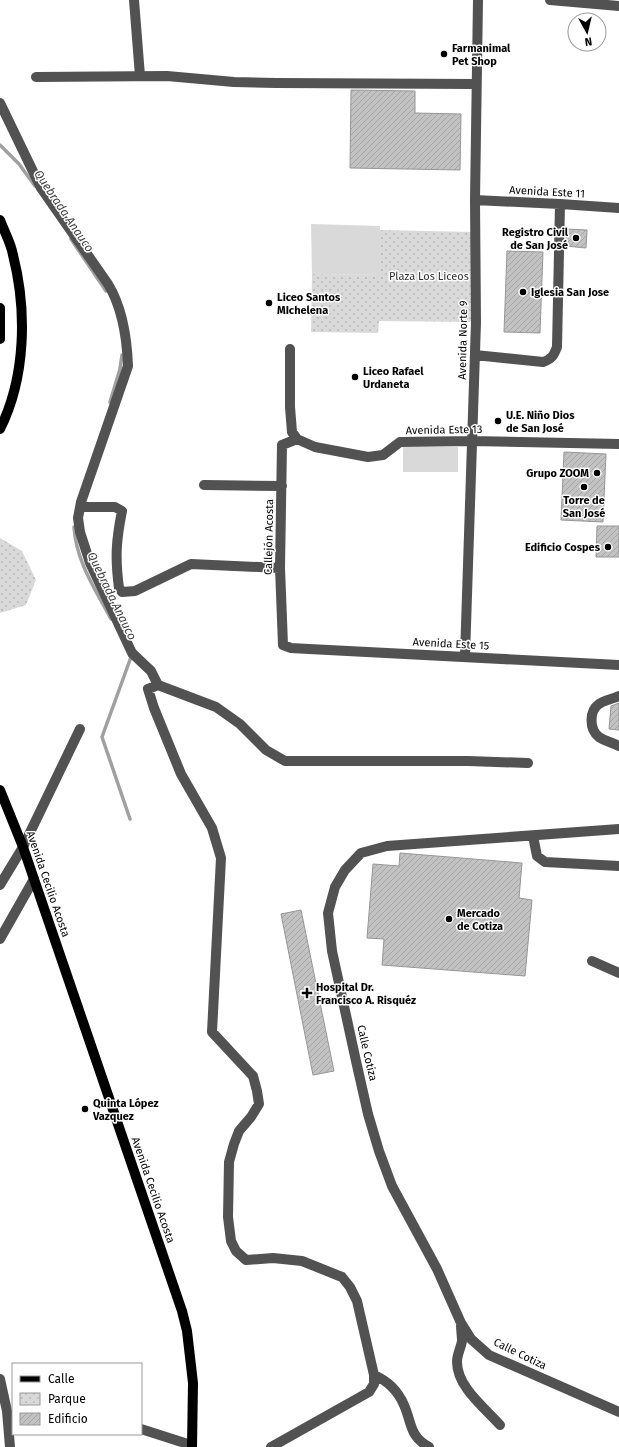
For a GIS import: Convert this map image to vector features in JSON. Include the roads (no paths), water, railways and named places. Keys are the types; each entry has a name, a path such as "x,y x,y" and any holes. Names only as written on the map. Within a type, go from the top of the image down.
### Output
{"main road":[{"path":"0,220 13,253 19,279 22,308 22,336 14,392 0,429"},
{"path":"0,308 0,339"},
{"name":"Avenida Cecilio Acosta","path":"0,790 23,847 182,1311 187,1330 193,1383 192,1446"}],"street":[{"path":"134,0 140,76"},
{"name":"Avenida Norte 9","path":"465,656 476,322 475,200 478,0"},
{"path":"550,0 619,6"},
{"path":"36,77 167,76 234,82 476,84"},
{"path":"0,103 42,188 108,284 115,296 119,308 128,366 81,502 78,518 80,532 90,563 132,653 152,671 158,685"},
{"name":"Avenida Este 11","path":"475,200 619,208"},
{"path":"475,355 543,362 550,360 555,355 557,347 560,204"},
{"path":"290,348 290,407 292,432 297,439"},
{"name":"Avenida Este 13","path":"297,439 314,447 368,457 383,455 400,442 472,441 619,444"},
{"name":"Callejón Acosta","path":"283,645 280,568 282,445 297,439"},
{"path":"204,485 282,486"},
{"path":"80,507 115,507 122,511 117,535 116,554 120,588 122,592 135,591 191,564 280,568"},
{"name":"Avenida Este 15","path":"283,645 291,648 619,665"},
{"path":"271,1447 369,1392 374,1384 374,1375 358,1301 342,1276 302,1261 273,1258 246,1260 236,1251 231,1241 228,1217 229,1162 239,1131 251,1117 259,1104 253,1076 212,1032 221,858 212,828 181,774 154,708 148,689 158,685 216,707 240,724 266,750 285,761 468,761 528,763"},
{"path":"619,696 600,703 594,708 592,723 598,736 619,746"},
{"path":"0,885 23,847 80,729"},
{"name":"Calle Cotiza","path":"619,829 387,846 361,853 345,870 335,887 328,912 332,951 367,1106 379,1151 392,1186 437,1269 461,1323 471,1340 489,1355 619,1412"},
{"path":"533,836 537,856 545,862 619,866"},
{"path":"0,939 34,879"},
{"path":"592,961 619,973"},
{"path":"461,1323 462,1341 457,1362 460,1374 475,1399 500,1424"},
{"path":"374,1375 385,1380 396,1391 404,1406 413,1434 428,1447"},
{"path":"0,1379 6,1411 10,1447"},
{"path":"1,1389 12,1392"},
{"path":"142,1429 192,1446"}],"waterway":[{"name":"Quebrada Anauco","path":"0,145 19,164 35,186"},
{"name":"Quebrada Anauco","path":"71,239 106,291"},
{"name":"Quebrada Anauco","path":"110,402 120,369 122,355"},
{"name":"Quebrada Anauco","path":"74,527 78,552 82,563 111,619"},
{"name":"Quebrada Anauco","path":"130,656 131,657 102,737 130,819"}],"place":[{"name":"Farmanimal Pet Shop","path":"444,54"},
{"name":"Registro Civil de San José","path":"576,238"},
{"name":"Iglesia San Jose","path":"523,292"},
{"name":"Liceo Santos MIchelena","path":"269,303"},
{"name":"Liceo Rafael Urdaneta","path":"355,377"},
{"name":"U.E. Niño Dios de San José","path":"498,421"},
{"name":"Grupo ZOOM","path":"597,473"},
{"name":"Torre de San José","path":"584,487"},
{"name":"Edificio Cospes","path":"608,547"},
{"name":"Mercado de Cotiza","path":"449,919"},
{"name":"Hospital Dr. Francisco A. Risquéz","path":"307,993"},
{"name":"Quinta López Vazquez","path":"85,1109"}],"park label":[{"name":"Plaza Los Liceos","path":"429,276"}]}
